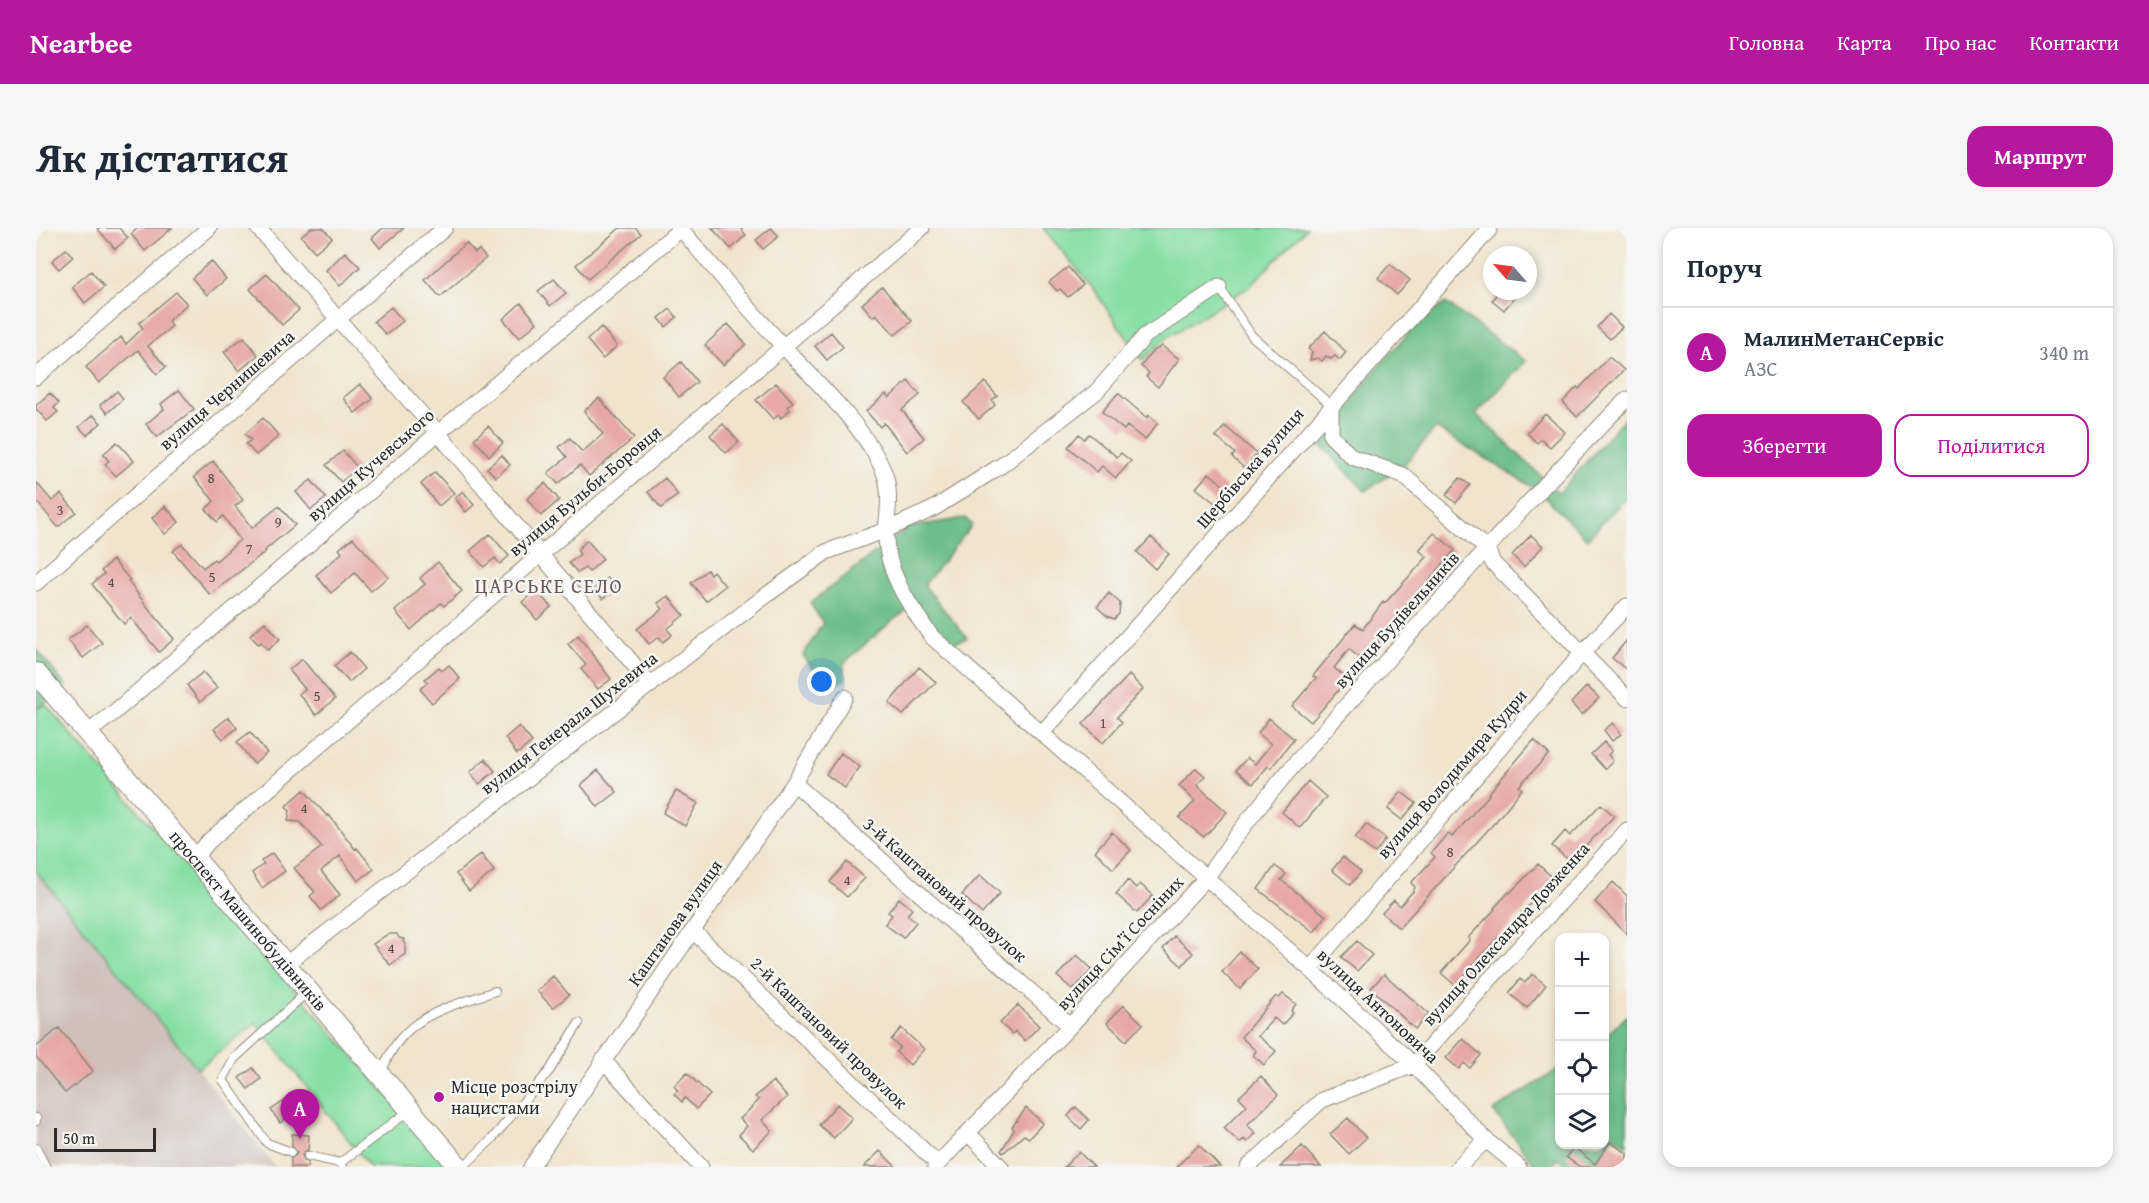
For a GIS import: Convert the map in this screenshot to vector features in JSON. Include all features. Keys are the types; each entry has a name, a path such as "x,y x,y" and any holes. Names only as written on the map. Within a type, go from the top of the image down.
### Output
{"street":[{"path":"36,377 209,228"},
{"path":"258,228 438,433 651,685"},
{"name":"вулиця Чернишевича","path":"36,583 445,228"},
{"path":"681,228 784,348 848,417 878,461 886,478 887,551 906,597 932,637 1042,733"},
{"name":"вулиця Кучевського","path":"87,733 111,715 438,433 681,228"},
{"name":"вулиця Бульби-Боровця","path":"195,858 209,841 922,228"},
{"name":"Щербівська вулиця","path":"1042,733 1331,405 1489,230"},
{"name":"вулиця Генерала Шухевича","path":"286,964 826,552 886,530 933,509 1002,465 1096,392 1145,336 1219,286"},
{"name":"вулиця Будівельників","path":"1207,876 1293,765 1564,463 1627,399"},
{"path":"1331,405 1331,436 1352,457 1403,476 1486,549 1493,562 1627,698"},
{"name":"вулиця Володимира Кудри","path":"1310,969 1582,652 1627,606"},
{"name":"проспект Машинобудівників","path":"36,673 461,1167"},
{"name":"Каштанова вулиця","path":"531,1167 794,783 845,697"},
{"name":"вулиця Сім’ї Сосніних","path":"937,1165 1070,1026 1207,876 1042,733"},
{"name":"3-й Каштановий провулок","path":"794,783 1070,1026"},
{"name":"вулиця Олександра Довженка","path":"1414,1065 1627,830"},
{"name":"вулиця Антоновича","path":"1207,876 1414,1065 1486,1140 1519,1167"},
{"name":"2-й Каштановий провулок","path":"693,931 937,1165"},
{"path":"603,1060 701,1167"},
{"path":"1248,1167 1322,1100 1414,1065"},
{"path":"968,1133 1001,1167"},
{"path":"1458,1167 1486,1140"}],"lane":[{"path":"1219,286 1252,336 1331,405"},
{"path":"291,1152 267,1143 224,1080 234,1059 308,991"},
{"path":"381,1076 388,1055 404,1033 436,1011 495,991"},
{"path":"461,1167 492,1139 550,1071 579,1023"},
{"path":"308,1156 341,1165 410,1110"},
{"path":"36,1148 46,1167"}],"shaded area":[{"path":"36,871 198,1069 275,1167 36,1167"}],"green space":[{"path":"1043,228 1307,228 1249,287 1168,337 1142,360 1091,286"},
{"path":"1446,303 1526,361 1476,414 1559,493 1627,415 1627,497 1587,539 1536,489 1436,428 1403,466 1365,491 1319,443 1374,372 1412,329"},
{"path":"965,518 972,525 924,585 967,638 952,644 940,636 918,603 892,621 844,663 845,679 827,689 803,655 823,623 810,603 909,527"},
{"path":"36,649 66,686 36,710"},
{"path":"45,704 450,1167 370,1167 256,1023 198,1069 36,871 36,710"},
{"path":"1627,1016 1627,1145 1614,1136 1609,1143 1609,1032"},
{"path":"1555,1072 1555,1149 1605,1149 1593,1167 1576,1164 1574,1167 1569,1167 1558,1159 1550,1167 1537,1167 1493,1111"}],"building":[{"path":"97,228 119,228 128,238 115,249"},
{"path":"138,228 172,228 145,251 131,234"},
{"path":"311,228 323,228 332,238 315,252 301,236"},
{"path":"383,228 404,228 380,248 372,238"},
{"path":"620,228 636,228 641,234 588,279 576,265"},
{"path":"712,228 740,228 746,235 731,249"},
{"path":"771,228 779,236 763,249 756,240"},
{"path":"466,243 475,253 479,250 486,258 440,297 425,280"},
{"path":"66,249 73,257 59,269 52,261"},
{"path":"345,252 360,267 340,286 326,270"},
{"path":"211,261 226,279 207,295 192,278"},
{"path":"1390,264 1410,280 1397,295 1378,278"},
{"path":"1068,267 1083,285 1068,297 1060,289 1057,291 1049,282"},
{"path":"91,271 104,287 85,303 72,287"},
{"path":"267,274 299,310 282,325 250,289"},
{"path":"554,279 566,293 550,306 538,291"},
{"path":"882,287 912,321 895,335 876,314 873,317 862,304"},
{"path":"176,292 187,304 168,321 172,326 148,346 166,367 157,374 138,350 99,383 86,367 121,337 126,344 143,328 139,323"},
{"path":"1492,300 1513,300 1504,310"},
{"path":"521,303 537,323 519,338 503,319"},
{"path":"391,307 403,321 386,335 374,321"},
{"path":"670,309 677,317 666,327 659,318"},
{"path":"1609,314 1622,327 1610,339 1597,327"},
{"path":"728,324 746,344 723,365 705,345"},
{"path":"601,327 617,346 603,359 587,340"},
{"path":"1325,331 1346,352 1340,360 1335,356 1331,359 1326,356 1322,361 1318,358 1310,360 1312,352 1308,349"},
{"path":"831,332 843,347 827,360 815,346"},
{"path":"244,337 258,355 239,371 224,352"},
{"path":"1162,346 1179,359 1158,387 1146,377 1149,373 1141,366 1152,352"},
{"path":"1609,357 1624,370 1577,417 1563,402 1577,387 1579,389"},
{"path":"681,362 697,382 679,397 663,377"},
{"path":"908,381 920,395 902,410 924,438 907,452 884,423 880,427 866,411 886,394 889,398"},
{"path":"985,382 997,396 992,400 995,405 979,419 963,402"},
{"path":"776,383 793,402 787,407 790,410 781,418 779,415 773,419 756,400"},
{"path":"360,384 373,399 355,413 343,398"},
{"path":"179,390 194,409 157,437 146,424 164,409 161,404"},
{"path":"117,391 123,399 107,413 100,405"},
{"path":"50,393 59,403 54,408 58,412 47,421 36,409 36,405"},
{"path":"1118,393 1147,418 1149,415 1158,423 1145,440 1127,426 1124,430 1102,412"},
{"path":"599,398 634,438 589,476 580,465 558,484 548,473 567,457 559,447 570,438 582,452 603,434 584,411"},
{"path":"1545,414 1565,432 1550,447 1541,439 1537,443 1527,433"},
{"path":"93,415 101,423 87,435 79,427"},
{"path":"263,418 279,436 256,455 246,444 251,440 245,434"},
{"path":"723,424 739,442 726,453 710,435"},
{"path":"488,426 503,443 489,456 474,439"},
{"path":"1225,426 1257,454 1244,468 1232,457 1235,453 1216,437"},
{"path":"1079,434 1084,439 1089,434 1117,457 1121,453 1131,461 1116,478 1102,466 1097,472 1068,447"},
{"path":"117,442 134,461 116,476 105,464 109,461 103,454"},
{"path":"343,451 358,468 341,482 326,465"},
{"path":"502,455 510,465 496,477 487,468"},
{"path":"213,461 243,500 235,506 252,528 279,506 295,525 210,595 173,551 182,544 203,568 214,559 216,561 240,540 223,516 217,522 206,509 214,501 194,477"},
{"path":"435,472 454,493 439,506 421,484"},
{"path":"1209,473 1227,488 1215,503 1196,488"},
{"path":"665,478 678,495 661,508 648,492"},
{"path":"1460,478 1470,485 1456,503 1446,495"},
{"path":"311,480 326,498 311,510 296,492"},
{"path":"36,482 52,501 61,494 76,512 58,527 36,501"},
{"path":"545,483 559,500 541,516 527,499"},
{"path":"463,491 474,505 466,512 455,498"},
{"path":"165,506 179,522 165,534 152,518"},
{"path":"1434,533 1455,550 1413,600 1411,598 1365,663 1349,649 1334,668 1348,679 1311,722 1292,706 1316,678 1313,676 1355,624 1363,629 1383,602 1385,603 1427,557 1419,550"},
{"path":"490,534 509,556 500,564 495,558 484,567 470,551"},
{"path":"1531,535 1543,546 1524,567 1512,555"},
{"path":"1151,537 1169,554 1155,569 1137,552"},
{"path":"353,538 388,577 371,591 355,573 331,593 316,575 342,553 339,549"},
{"path":"587,540 603,559 589,572 585,568 578,573 569,563 580,554 577,550"},
{"path":"113,560 174,639 159,652 131,618 124,624 92,584 104,574 101,571"},
{"path":"438,562 462,591 444,606 441,603 411,630 395,611 425,584 420,578"},
{"path":"707,570 710,574 713,571 725,586 706,601 691,583"},
{"path":"607,578 616,587 603,599 594,589"},
{"path":"536,590 551,607 537,620 522,602"},
{"path":"1109,593 1120,603 1119,614 1114,619 1097,607"},
{"path":"668,596 684,615 667,629 672,635 663,642 659,637 649,644 637,629 663,609 658,603"},
{"path":"265,622 280,639 268,650 250,635"},
{"path":"87,625 102,643 83,658 68,640"},
{"path":"578,635 611,679 598,689 581,669 586,665 568,644"},
{"path":"1627,640 1627,670 1612,658"},
{"path":"350,652 364,669 349,682 334,666"},
{"path":"302,659 335,699 316,715 299,694 305,689 289,670"},
{"path":"449,665 460,679 432,703 420,689 428,682 425,679 439,667 442,671"},
{"path":"919,667 936,682 903,715 889,703"},
{"path":"203,672 217,688 200,702 187,685"},
{"path":"1129,675 1143,689 1117,717 1122,722 1103,743 1083,724"},
{"path":"1587,686 1599,698 1582,715 1571,703"},
{"path":"229,717 237,728 223,739 214,729"},
{"path":"1269,718 1294,739 1271,768 1268,766 1253,784 1236,770 1247,758 1255,764 1271,744 1258,733"},
{"path":"1613,723 1621,734 1612,741 1604,730"},
{"path":"519,726 532,742 517,754 505,738"},
{"path":"250,732 267,753 254,764 237,742"},
{"path":"1534,740 1549,754 1519,786 1522,789 1496,821 1399,928 1382,913 1394,900 1400,906 1414,890 1415,887 1411,883 1435,857 1431,853 1448,833 1452,837"},
{"path":"1604,742 1612,751 1608,755 1613,761 1605,769 1591,754"},
{"path":"841,753 860,767 845,788 826,774"},
{"path":"485,759 495,771 479,784 470,772"},
{"path":"1196,768 1205,776 1197,785 1227,812 1204,837 1179,818 1195,801 1179,786"},
{"path":"598,770 617,792 598,807 581,785"},
{"path":"1308,781 1326,797 1300,828 1282,812"},
{"path":"304,790 327,816 329,815 374,869 358,881 340,856 321,871 340,895 321,910 310,896 315,892 294,868 322,847 300,822 288,821 290,811 286,806"},
{"path":"676,791 698,803 685,826 663,813"},
{"path":"1401,792 1416,803 1402,820 1388,809"},
{"path":"1601,804 1614,816 1571,862 1552,846 1565,831 1570,836"},
{"path":"1366,824 1386,839 1375,853 1355,838"},
{"path":"1112,832 1131,850 1113,869 1095,851"},
{"path":"272,853 285,871 262,888 252,873 264,864 261,861"},
{"path":"481,854 494,871 469,891 456,874"},
{"path":"1343,857 1361,872 1350,885 1332,870"},
{"path":"847,862 865,878 847,897 830,882"},
{"path":"1538,864 1554,879 1472,965 1474,966 1456,986 1441,973 1494,908"},
{"path":"1275,866 1286,874 1281,880 1326,916 1314,932 1258,889"},
{"path":"980,875 1000,893 982,914 962,895"},
{"path":"1128,880 1136,888 1140,884 1153,895 1137,913 1116,894"},
{"path":"1613,882 1627,896 1627,934 1595,902"},
{"path":"899,898 912,909 907,915 916,922 903,938 885,924 892,915 888,912"},
{"path":"388,934 397,934 399,938 404,939 405,943 405,954 390,965 373,944"},
{"path":"1174,936 1193,953 1182,966 1163,949"},
{"path":"1357,941 1372,955 1357,971 1341,957"},
{"path":"1240,952 1258,969 1240,989 1222,972"},
{"path":"1077,955 1092,969 1073,990 1057,976"},
{"path":"1384,974 1429,1014 1415,1029 1371,988"},
{"path":"1532,974 1546,985 1527,1008 1509,993 1520,979 1525,983"},
{"path":"553,976 569,995 553,1008 537,991"},
{"path":"1283,994 1296,1004 1291,1011 1293,1013 1282,1025 1274,1018 1258,1036 1276,1051 1264,1065 1253,1055 1256,1051 1241,1037 1276,996 1279,998"},
{"path":"1018,1005 1039,1026 1025,1041 1015,1031 1012,1034 1000,1023"},
{"path":"1123,1005 1143,1024 1126,1041 1107,1023"},
{"path":"59,1028 93,1071 65,1093 36,1057 36,1047"},
{"path":"901,1028 924,1049 910,1065 896,1052 900,1047 891,1040"},
{"path":"1463,1039 1481,1055 1470,1068 1464,1063 1459,1069 1446,1058"},
{"path":"253,1068 261,1079 248,1089 239,1078"},
{"path":"687,1073 710,1095 696,1109 685,1098 682,1102 674,1094 678,1091 674,1086"},
{"path":"1261,1076 1278,1095 1247,1125 1256,1133 1247,1142 1244,1139 1240,1143 1224,1128 1247,1105 1239,1097"},
{"path":"773,1081 787,1097 762,1120 772,1131 753,1149 739,1135 747,1126 740,1119 759,1100 755,1097"},
{"path":"292,1096 301,1108 280,1123 271,1110"},
{"path":"837,1104 852,1118 834,1138 819,1125"},
{"path":"1076,1107 1089,1120 1081,1129 1068,1116"},
{"path":"1026,1108 1043,1123 1029,1138 1024,1135 1003,1153 1001,1151 1014,1130 1012,1127"},
{"path":"1348,1118 1366,1138 1349,1154 1330,1134"},
{"path":"292,1134 309,1135 308,1150 302,1155 308,1162 308,1167 291,1167 291,1158 297,1152 292,1146"},
{"path":"1609,1143 1627,1153 1627,1167 1580,1167 1566,1157 1572,1149 1576,1149 1595,1164 1605,1149 1609,1149"},
{"path":"1199,1145 1220,1167 1176,1167"},
{"path":"1302,1146 1321,1167 1280,1167"},
{"path":"880,1151 896,1167 864,1167"},
{"path":"1079,1152 1094,1167 1064,1167"}],"place":[{"name":"Місце розстрілу нацистами","path":"439,1097"},
{"name":"МалинМетанСервіс","path":"300,1139"}],"district":[{"name":"ЦАРСЬКЕ СЕЛО","path":"549,586"}]}
